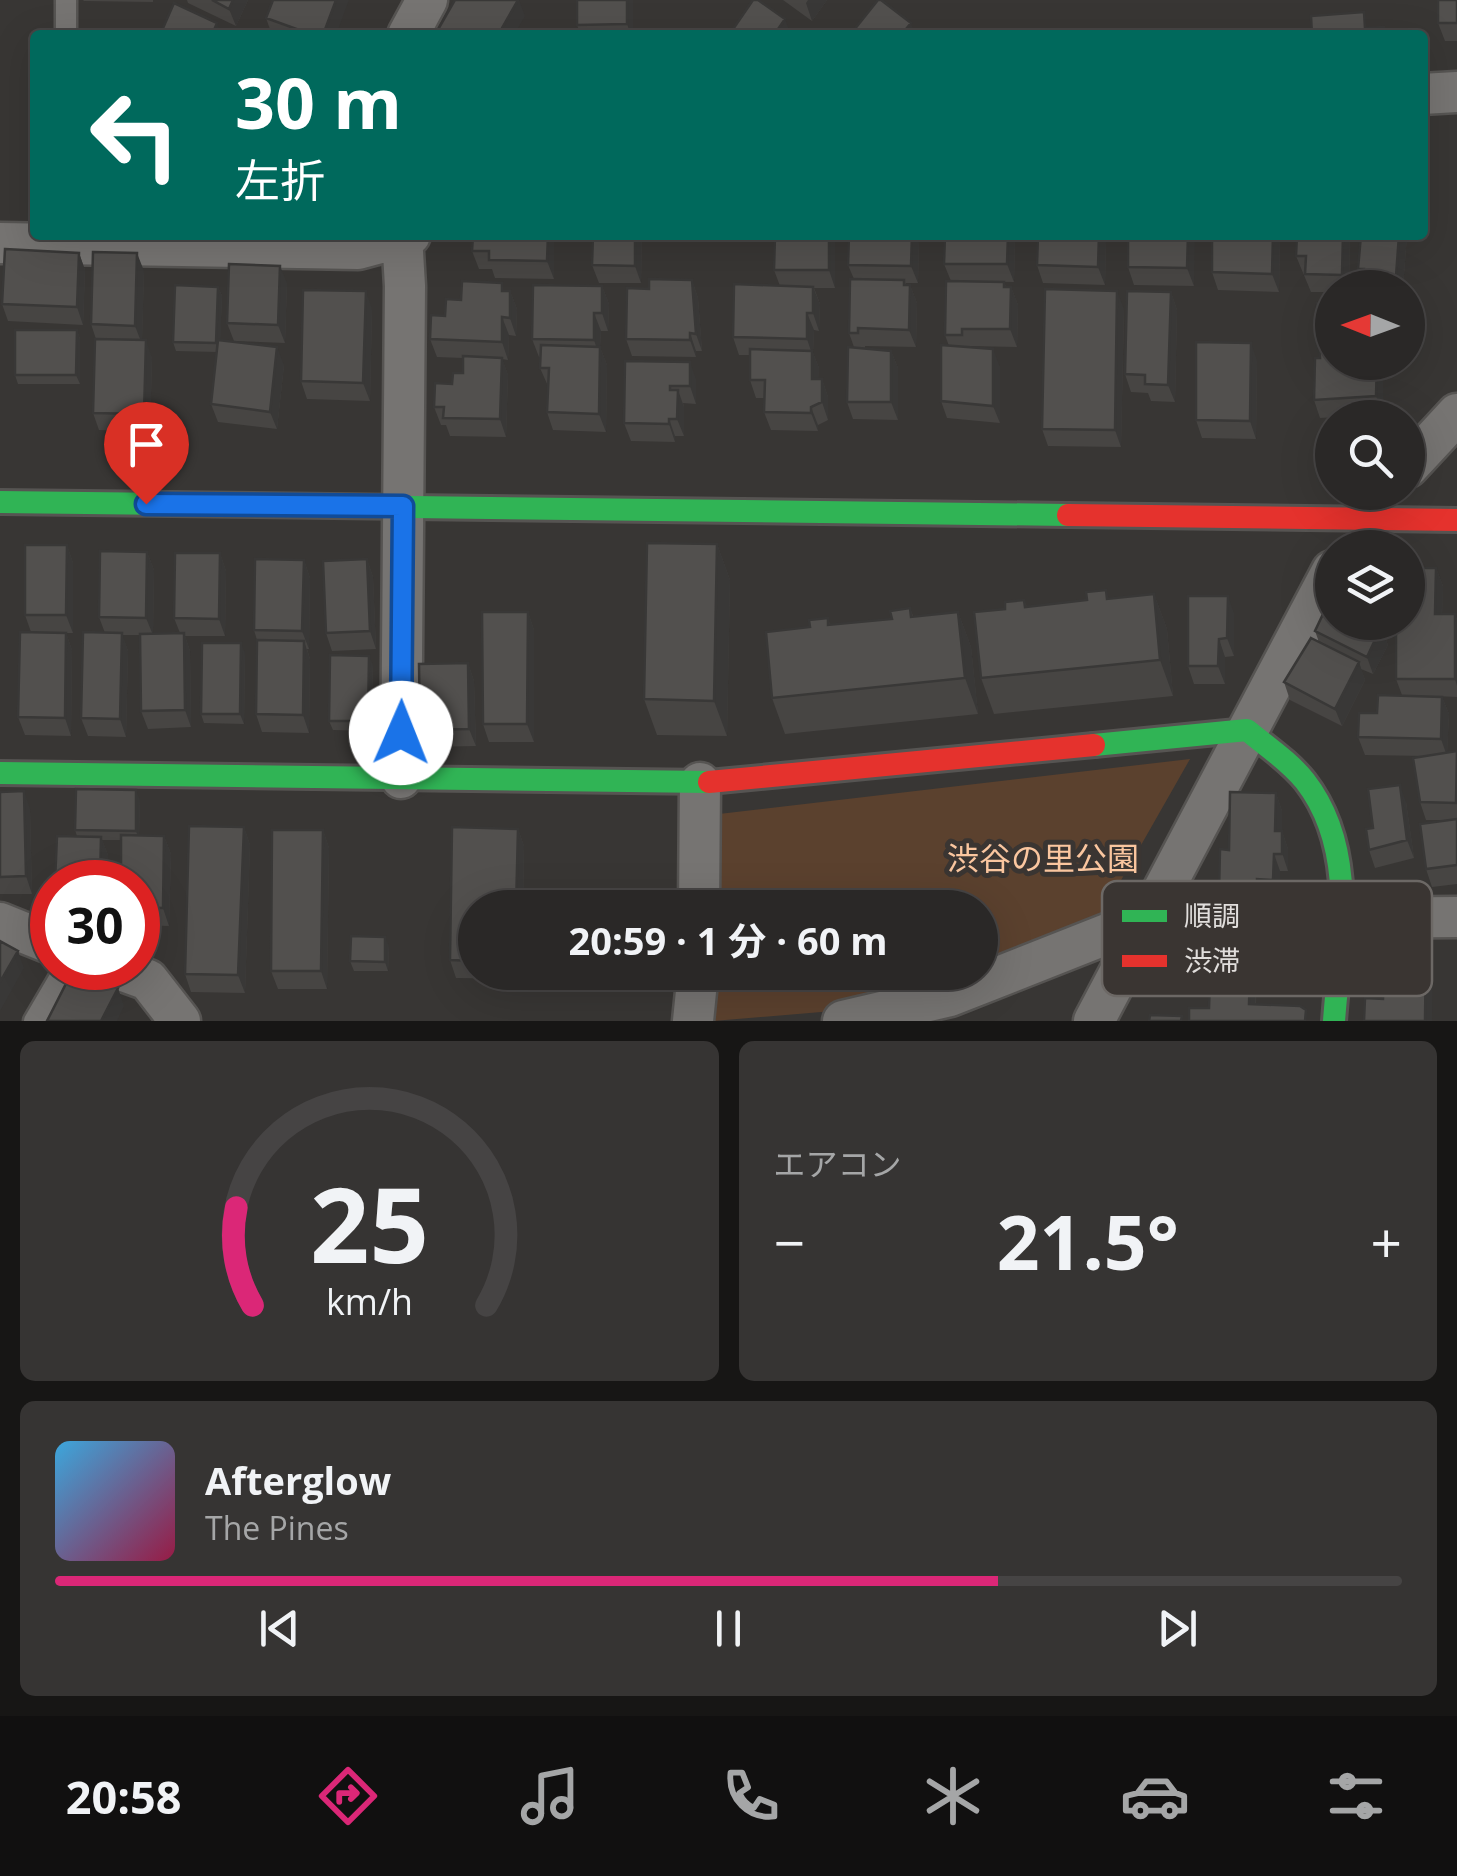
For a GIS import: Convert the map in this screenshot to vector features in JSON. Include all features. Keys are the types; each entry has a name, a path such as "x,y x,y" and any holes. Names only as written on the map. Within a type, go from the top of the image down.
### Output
{"street":[{"path":"411,30 426,0"},
{"path":"1428,94 1457,92"},
{"path":"0,243 48,240"},
{"path":"93,240 358,249 391,240"},
{"path":"401,778 405,240"},
{"path":"1425,449 1457,414"},
{"path":"0,502 1457,520"},
{"path":"1168,881 1315,602"},
{"path":"0,773 700,783 1246,730 1306,782 1332,827 1342,881"},
{"path":"698,890 700,783"},
{"path":"1432,917 1457,917"},
{"path":"0,924 30,936"},
{"path":"843,1021 950,996 1102,936"},
{"path":"156,990 180,1021"},
{"path":"692,1021 698,990"},
{"path":"1094,1021 1107,996"},
{"path":"1334,1021 1335,996"}],"lane":[{"path":"66,0 66,30"},
{"path":"34,1021 52,990"}],"green space":[{"name":"渋谷の里公園","path":"1190,759 1121,881 1102,881 1102,914 1095,926 998,965 998,890 717,890 719,814"},
{"path":"714,990 921,990 857,1009 713,1021"}],"building":[{"path":"212,0 233,0 229,9"},
{"path":"273,0 336,0 325,30 299,30 266,18"},
{"path":"455,0 518,0 501,30 438,30"},
{"path":"577,0 627,0 627,24 577,25"},
{"path":"753,0 785,19 777,30 732,30"},
{"path":"878,0 911,23 905,30 854,30"},
{"path":"1438,0 1457,0 1457,23 1438,23"},
{"path":"174,3 217,23 214,30 162,30"},
{"path":"1364,12 1365,28 1384,30 1312,30 1311,16"},
{"path":"473,240 548,240 547,261 489,260 489,251 472,251"},
{"path":"593,240 635,240 635,266 592,265"},
{"path":"775,240 829,240 829,270 774,270"},
{"path":"849,240 912,240 911,266 848,265"},
{"path":"945,240 1008,240 1007,264 944,264"},
{"path":"1038,240 1099,240 1098,267 1037,265"},
{"path":"1128,240 1188,240 1187,268 1128,267"},
{"path":"1212,240 1273,240 1272,274 1212,272"},
{"path":"1297,240 1343,240 1342,270 1305,274 1306,256 1296,256"},
{"path":"1361,240 1399,240 1396,270 1358,269"},
{"path":"5,249 79,253 77,307 2,304"},
{"path":"93,252 137,253 135,326 91,324"},
{"path":"229,264 280,266 278,325 227,323"},
{"path":"649,279 692,280 696,334 690,333 690,340 626,339 627,288 649,289"},
{"path":"850,279 904,280 904,285 910,285 909,330 858,328 858,333 849,333"},
{"path":"462,281 502,283 502,291 510,291 510,318 502,317 502,342 430,339 431,315 445,316 446,299 461,300"},
{"path":"946,281 1004,282 1004,287 1011,287 1010,329 962,329 962,335 945,335"},
{"path":"734,284 813,287 807,339 733,337"},
{"path":"175,285 218,287 216,343 173,342"},
{"path":"533,285 602,286 602,313 594,313 594,340 532,339"},
{"path":"1045,289 1117,291 1115,430 1042,429"},
{"path":"303,290 366,291 363,383 301,381"},
{"path":"1127,291 1171,292 1168,385 1145,384 1145,375 1125,374"},
{"path":"15,330 77,330 76,375 15,375"},
{"path":"95,339 146,340 144,414 93,413"},
{"path":"218,340 277,347 270,412 211,404"},
{"path":"1196,342 1251,343 1250,421 1196,420"},
{"path":"541,345 600,347 599,414 547,412 549,368 540,368"},
{"path":"941,345 993,349 993,406 941,401"},
{"path":"848,347 891,351 891,402 847,402"},
{"path":"750,349 812,351 812,379 822,379 822,402 811,407 811,413 764,412 765,380 750,380"},
{"path":"463,356 502,358 500,419 443,418 444,407 434,407 435,383 452,384 453,373 463,373"},
{"path":"1315,358 1315,380 1376,380 1376,396 1314,400"},
{"path":"625,361 690,362 690,386 670,386 670,390 678,390 677,419 669,419 669,424 624,423"},
{"path":"647,543 717,544 714,701 644,699"},
{"path":"25,545 67,545 66,615 25,615"},
{"path":"100,551 147,552 146,618 99,617"},
{"path":"175,553 220,553 219,619 174,618"},
{"path":"255,559 304,560 302,631 254,630"},
{"path":"367,559 370,631 326,633 323,561"},
{"path":"1425,568 1436,568 1435,614 1455,614 1455,679 1396,679 1396,640 1425,640"},
{"path":"1106,590 1107,599 1154,594 1160,660 981,678 974,612 1005,609 1005,602 1024,600 1025,607 1087,600 1086,592"},
{"path":"1188,596 1228,596 1227,638 1219,639 1218,666 1188,666"},
{"path":"910,608 911,617 958,612 965,678 772,698 766,632 810,627 809,620 828,618 828,625 892,619 890,611"},
{"path":"482,612 528,612 527,724 483,724"},
{"path":"20,632 66,633 65,718 18,717"},
{"path":"83,632 122,633 120,719 81,718"},
{"path":"184,633 185,710 141,711 140,634"},
{"path":"1311,638 1359,662 1335,709 1284,682"},
{"path":"257,640 304,641 303,715 256,714"},
{"path":"1333,640 1375,640 1367,657"},
{"path":"202,643 241,643 240,714 201,714"},
{"path":"330,655 369,656 368,721 329,721"},
{"path":"468,663 469,729 420,730 419,664"},
{"path":"1378,695 1442,697 1441,739 1358,737 1359,713 1377,713"},
{"path":"1457,751 1456,803 1420,802 1413,758"},
{"path":"1400,785 1407,840 1369,850 1366,829 1373,828 1368,789"},
{"path":"76,789 136,790 136,831 75,830"},
{"path":"24,791 26,876 0,877 0,792"},
{"path":"1230,792 1276,793 1275,831 1282,831 1282,854 1274,854 1273,880 1219,881 1220,849 1229,850"},
{"path":"1457,819 1457,865 1426,869 1420,824"},
{"path":"189,826 244,827 238,975 185,974"},
{"path":"452,827 518,829 516,890 458,890 458,960 450,960"},
{"path":"272,830 323,830 321,971 271,971"},
{"path":"121,835 164,836 163,908 160,860 121,860"},
{"path":"57,836 101,837 100,860 56,860"},
{"path":"351,936 385,937 385,962 350,961"},
{"path":"0,941 18,951 0,982"},
{"path":"63,990 117,990 101,1021 47,1021"},
{"path":"1209,996 1249,996 1249,1004 1300,1006 1306,1010 1305,1021 1189,1021 1189,1008 1209,1008"},
{"path":"1425,996 1425,1021 1364,1021 1365,998"},
{"path":"1150,1015 1182,1016 1181,1021 1149,1021"}],"traffic: fast":[{"path":"0,502 1068,515"},
{"path":"1094,745 1247,730 1299,774 1322,808 1333,836 1340,881"},
{"path":"0,773 709,782"},
{"path":"1334,1021 1336,996"}],"traffic: jam":[{"path":"1068,515 1457,520"},
{"path":"709,782 1094,745"}],"route":[{"path":"146,504 403,506 401,733"}]}
